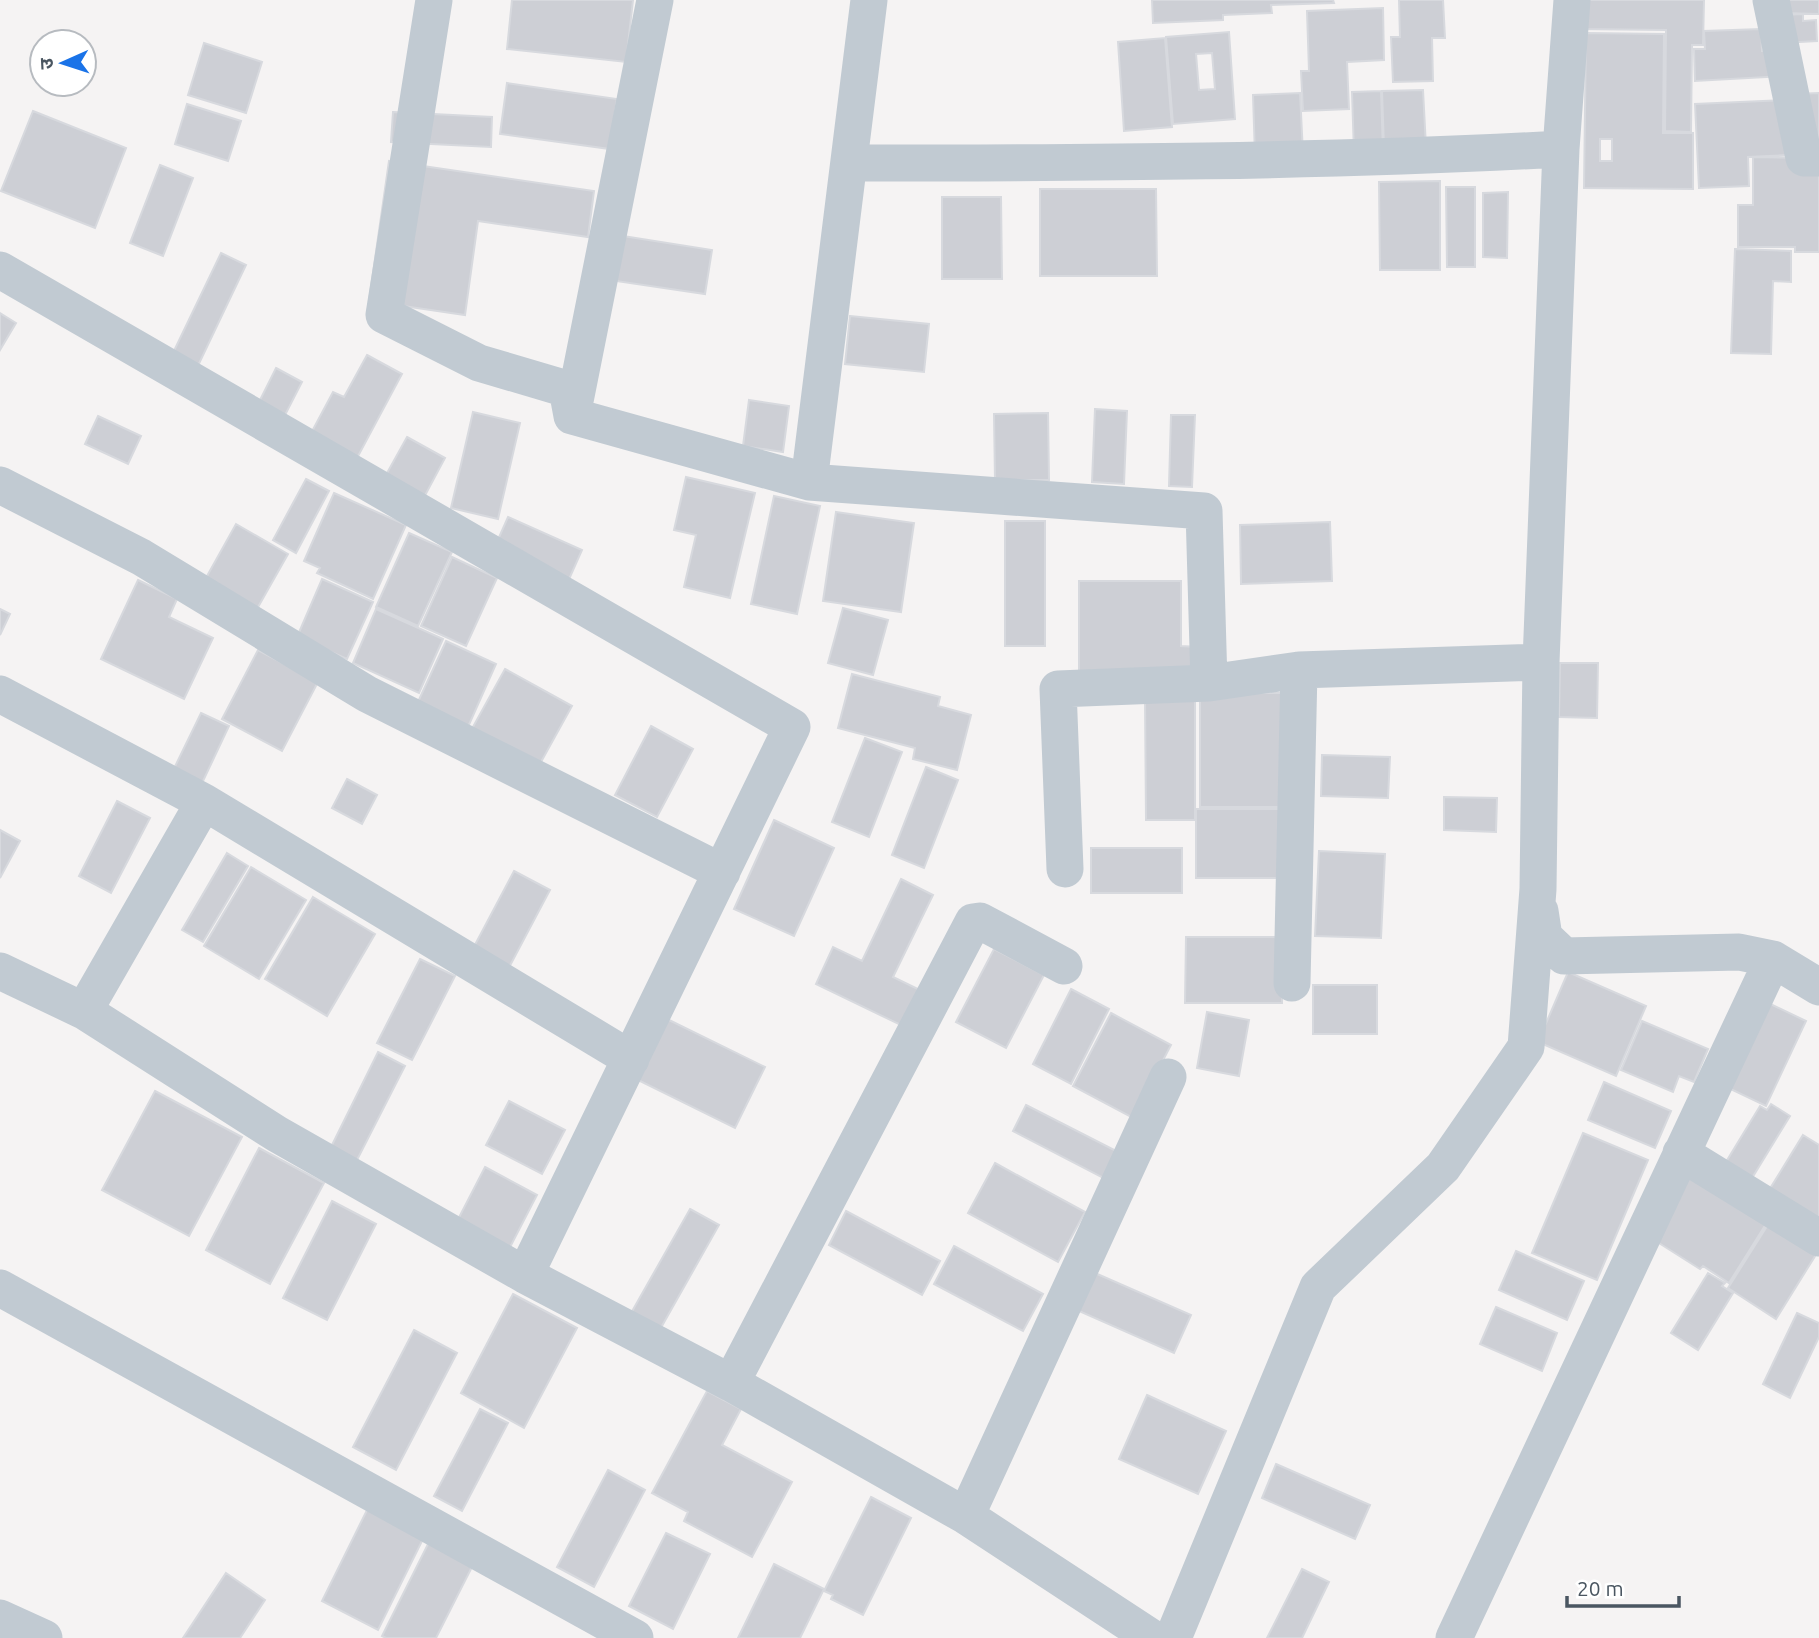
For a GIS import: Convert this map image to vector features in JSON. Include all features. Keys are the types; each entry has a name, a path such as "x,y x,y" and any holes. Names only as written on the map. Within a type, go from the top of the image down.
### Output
{"street":[{"path":"434,0 384,314 479,363 567,389 572,416"},
{"path":"572,416 655,0"},
{"path":"809,482 869,0"},
{"path":"1173,1638 1318,1287 1443,1167 1527,1047 1538,889 1541,662 1562,149 1572,0"},
{"path":"1771,0 1804,158 1819,158"},
{"path":"850,163 1213,163 1398,158 1562,149"},
{"path":"0,270 792,727 525,1275"},
{"path":"572,416 809,482 1204,511 1209,683"},
{"path":"0,485 142,557 367,694 722,872"},
{"path":"1065,869 1058,689 1209,683 1299,670 1541,662"},
{"path":"1292,983 1299,670"},
{"path":"0,694 204,802 631,1059"},
{"path":"84,1011 204,802"},
{"path":"1538,889 1544,937 1564,956 1739,952 1773,959 1819,987"},
{"path":"731,1383 973,922 980,921 1064,966"},
{"path":"1454,1638 1773,959"},
{"path":"0,971 84,1011 277,1134 525,1275 731,1383 966,1516 1152,1638"},
{"path":"966,1516 1168,1077"},
{"path":"1681,1153 1819,1238"},
{"path":"0,1288 635,1638"},
{"path":"0,1618 44,1638"}],"building":[{"path":"512,0 633,0 626,62 507,49"},
{"path":"1152,0 1333,0 1334,3 1271,5 1272,13 1223,15 1223,20 1153,23"},
{"path":"1399,0 1443,0 1445,38 1432,38 1433,81 1393,82 1391,37 1400,37"},
{"path":"1579,0 1704,0 1703,45 1692,45 1691,132 1665,131 1666,30 1579,29"},
{"path":"1782,0 1819,0 1819,14 1783,13"},
{"path":"1383,8 1384,60 1347,62 1349,109 1303,111 1301,71 1309,71 1307,11"},
{"path":"1803,14 1803,21 1816,20 1817,41 1781,43 1780,15"},
{"path":"1761,29 1762,51 1783,51 1785,76 1695,81 1694,49 1705,49 1704,31"},
{"path":"1229,32 1235,119 1173,124 1166,37","holes":["1212,53 1215,89 1199,90 1196,54"]},
{"path":"1586,33 1664,34 1663,133 1693,133 1693,189 1584,188","holes":["1600,139 1612,139 1612,161 1600,161"]},
{"path":"1165,38 1172,127 1124,131 1118,42"},
{"path":"204,43 262,62 246,113 188,95"},
{"path":"507,83 617,99 610,149 500,134"},
{"path":"1423,90 1426,147 1384,148 1382,91"},
{"path":"1381,91 1383,152 1354,153 1352,92"},
{"path":"1300,93 1303,154 1255,156 1253,95"},
{"path":"1819,93 1819,151 1797,94"},
{"path":"1785,100 1788,155 1748,157 1749,186 1699,188 1695,104"},
{"path":"187,104 241,121 228,161 175,144"},
{"path":"33,111 126,148 95,228 1,191"},
{"path":"393,112 492,117 491,147 391,142"},
{"path":"1753,157 1819,158 1819,252 1795,252 1795,247 1738,247 1738,205 1753,205"},
{"path":"389,161 594,191 588,237 478,221 465,315 369,301"},
{"path":"160,165 193,178 163,256 130,243"},
{"path":"1440,181 1440,270 1380,270 1379,182"},
{"path":"1446,187 1475,187 1475,267 1447,267"},
{"path":"1040,189 1156,189 1157,276 1040,276"},
{"path":"1508,192 1507,258 1483,257 1483,193"},
{"path":"942,197 1001,197 1002,279 942,279"},
{"path":"623,236 712,250 705,294 616,281"},
{"path":"1735,249 1791,251 1791,282 1773,281 1771,354 1731,353"},
{"path":"221,253 246,265 196,370 171,357"},
{"path":"0,313 16,323 0,350"},
{"path":"850,316 929,324 924,372 845,364"},
{"path":"367,355 402,374 356,460 310,435 333,392 344,397"},
{"path":"276,368 302,382 283,419 257,406"},
{"path":"749,400 789,406 783,452 743,446"},
{"path":"1095,409 1127,411 1124,484 1092,482"},
{"path":"473,412 520,423 498,519 451,508"},
{"path":"1048,413 1049,480 995,480 994,414"},
{"path":"1171,415 1195,415 1192,487 1169,486"},
{"path":"98,416 141,436 128,464 85,444"},
{"path":"407,437 445,458 421,503 382,482"},
{"path":"686,477 755,493 730,598 684,587 696,535 674,530"},
{"path":"306,479 329,491 296,553 273,540"},
{"path":"334,493 406,525 373,599 317,573 320,568 304,561"},
{"path":"774,496 820,506 797,614 751,604"},
{"path":"836,512 914,523 901,612 823,601"},
{"path":"508,517 582,550 566,586 492,553"},
{"path":"1005,521 1045,521 1045,646 1005,646"},
{"path":"1330,522 1332,581 1241,584 1240,525"},
{"path":"236,524 288,554 253,616 197,594"},
{"path":"409,533 452,552 418,626 376,607"},
{"path":"452,557 497,578 466,646 421,626"},
{"path":"322,579 373,602 347,659 297,637"},
{"path":"138,580 177,599 169,617 213,638 184,699 101,659"},
{"path":"1079,581 1181,581 1181,646 1198,647 1198,682 1079,682"},
{"path":"843,608 888,620 873,675 828,663"},
{"path":"0,609 10,614 0,635"},
{"path":"376,609 443,639 419,693 353,663"},
{"path":"446,641 496,664 468,727 417,704"},
{"path":"258,650 318,682 282,751 222,719"},
{"path":"1560,663 1598,663 1597,718 1559,717"},
{"path":"505,669 572,706 536,771 469,734"},
{"path":"852,674 940,697 938,706 971,715 957,770 913,759 915,748 838,728"},
{"path":"1200,693 1293,693 1292,807 1200,807"},
{"path":"1145,698 1195,698 1195,820 1146,820"},
{"path":"201,713 229,726 195,798 166,785"},
{"path":"651,726 693,749 657,817 615,795"},
{"path":"865,738 902,752 869,837 832,822"},
{"path":"1322,755 1390,757 1388,798 1321,796"},
{"path":"926,767 958,780 924,868 892,855"},
{"path":"347,779 377,795 362,824 332,808"},
{"path":"1444,797 1497,798 1496,832 1444,830"},
{"path":"117,801 150,818 111,893 79,876"},
{"path":"1196,809 1288,809 1287,878 1196,878"},
{"path":"774,820 834,848 794,936 734,909"},
{"path":"0,830 20,841 0,878"},
{"path":"1091,848 1182,848 1182,893 1091,893"},
{"path":"1319,851 1385,854 1381,938 1315,936"},
{"path":"227,853 248,866 203,942 182,930"},
{"path":"251,867 306,900 259,979 204,946"},
{"path":"514,871 550,890 505,975 469,956"},
{"path":"901,879 933,895 893,977 924,992 907,1028 816,984 833,947 862,961"},
{"path":"313,897 375,934 327,1016 265,979"},
{"path":"1186,937 1283,937 1282,1003 1185,1003"},
{"path":"994,949 1044,975 1006,1048 956,1022"},
{"path":"420,959 455,976 412,1060 377,1043"},
{"path":"1568,972 1646,1006 1616,1076 1538,1042"},
{"path":"1313,985 1377,985 1377,1034 1313,1034"},
{"path":"1071,989 1109,1009 1071,1084 1033,1064"},
{"path":"1758,998 1806,1021 1766,1106 1718,1083"},
{"path":"1207,1012 1249,1020 1239,1076 1197,1068"},
{"path":"1111,1013 1171,1045 1133,1118 1073,1086"},
{"path":"667,1019 765,1067 735,1128 638,1080"},
{"path":"1642,1021 1708,1049 1694,1082 1679,1076 1673,1092 1621,1070"},
{"path":"378,1052 405,1066 356,1162 330,1149"},
{"path":"1604,1082 1671,1111 1655,1148 1588,1120"},
{"path":"155,1091 242,1137 189,1236 102,1190"},
{"path":"509,1101 565,1130 542,1174 486,1145"},
{"path":"1771,1104 1790,1116 1752,1178 1726,1162 1760,1106 1767,1110"},
{"path":"1026,1105 1124,1155 1111,1182 1013,1131"},
{"path":"1583,1133 1648,1160 1597,1280 1532,1253"},
{"path":"1803,1135 1819,1145 1819,1216 1814,1224 1766,1195"},
{"path":"259,1148 324,1183 270,1284 206,1250"},
{"path":"995,1163 1085,1212 1058,1262 968,1213"},
{"path":"485,1167 537,1195 505,1257 453,1229"},
{"path":"1689,1176 1766,1224 1729,1283 1703,1266 1700,1269 1651,1238"},
{"path":"332,1201 376,1224 327,1320 283,1298"},
{"path":"690,1209 719,1225 658,1333 626,1322"},
{"path":"846,1211 940,1261 922,1295 829,1245"},
{"path":"1769,1223 1817,1253 1776,1319 1728,1288"},
{"path":"954,1246 1043,1294 1023,1331 934,1284"},
{"path":"1516,1251 1584,1281 1567,1320 1499,1290"},
{"path":"1095,1273 1191,1315 1174,1353 1079,1311"},
{"path":"1708,1273 1725,1283 1722,1286 1733,1293 1698,1350 1671,1333"},
{"path":"513,1294 577,1328 524,1428 461,1393"},
{"path":"1496,1307 1557,1333 1542,1371 1480,1344"},
{"path":"1797,1313 1819,1323 1819,1337 1790,1398 1763,1384"},
{"path":"414,1330 457,1353 396,1470 353,1447"},
{"path":"707,1391 741,1409 722,1445 792,1482 752,1557 684,1521 688,1512 652,1493"},
{"path":"1147,1395 1226,1431 1198,1494 1119,1459"},
{"path":"480,1409 508,1423 462,1511 434,1496"},
{"path":"1276,1464 1370,1505 1355,1539 1262,1498"},
{"path":"608,1470 645,1490 594,1587 557,1567"},
{"path":"871,1497 911,1518 863,1615 831,1599 833,1595 824,1591"},
{"path":"370,1504 426,1533 378,1630 322,1601"},
{"path":"666,1533 710,1554 673,1629 629,1606"},
{"path":"429,1542 473,1565 436,1638 386,1638 382,1636"},
{"path":"774,1564 824,1589 800,1638 738,1638"},
{"path":"1302,1569 1329,1582 1302,1638 1267,1638"},
{"path":"226,1573 265,1600 240,1638 183,1638"}]}
